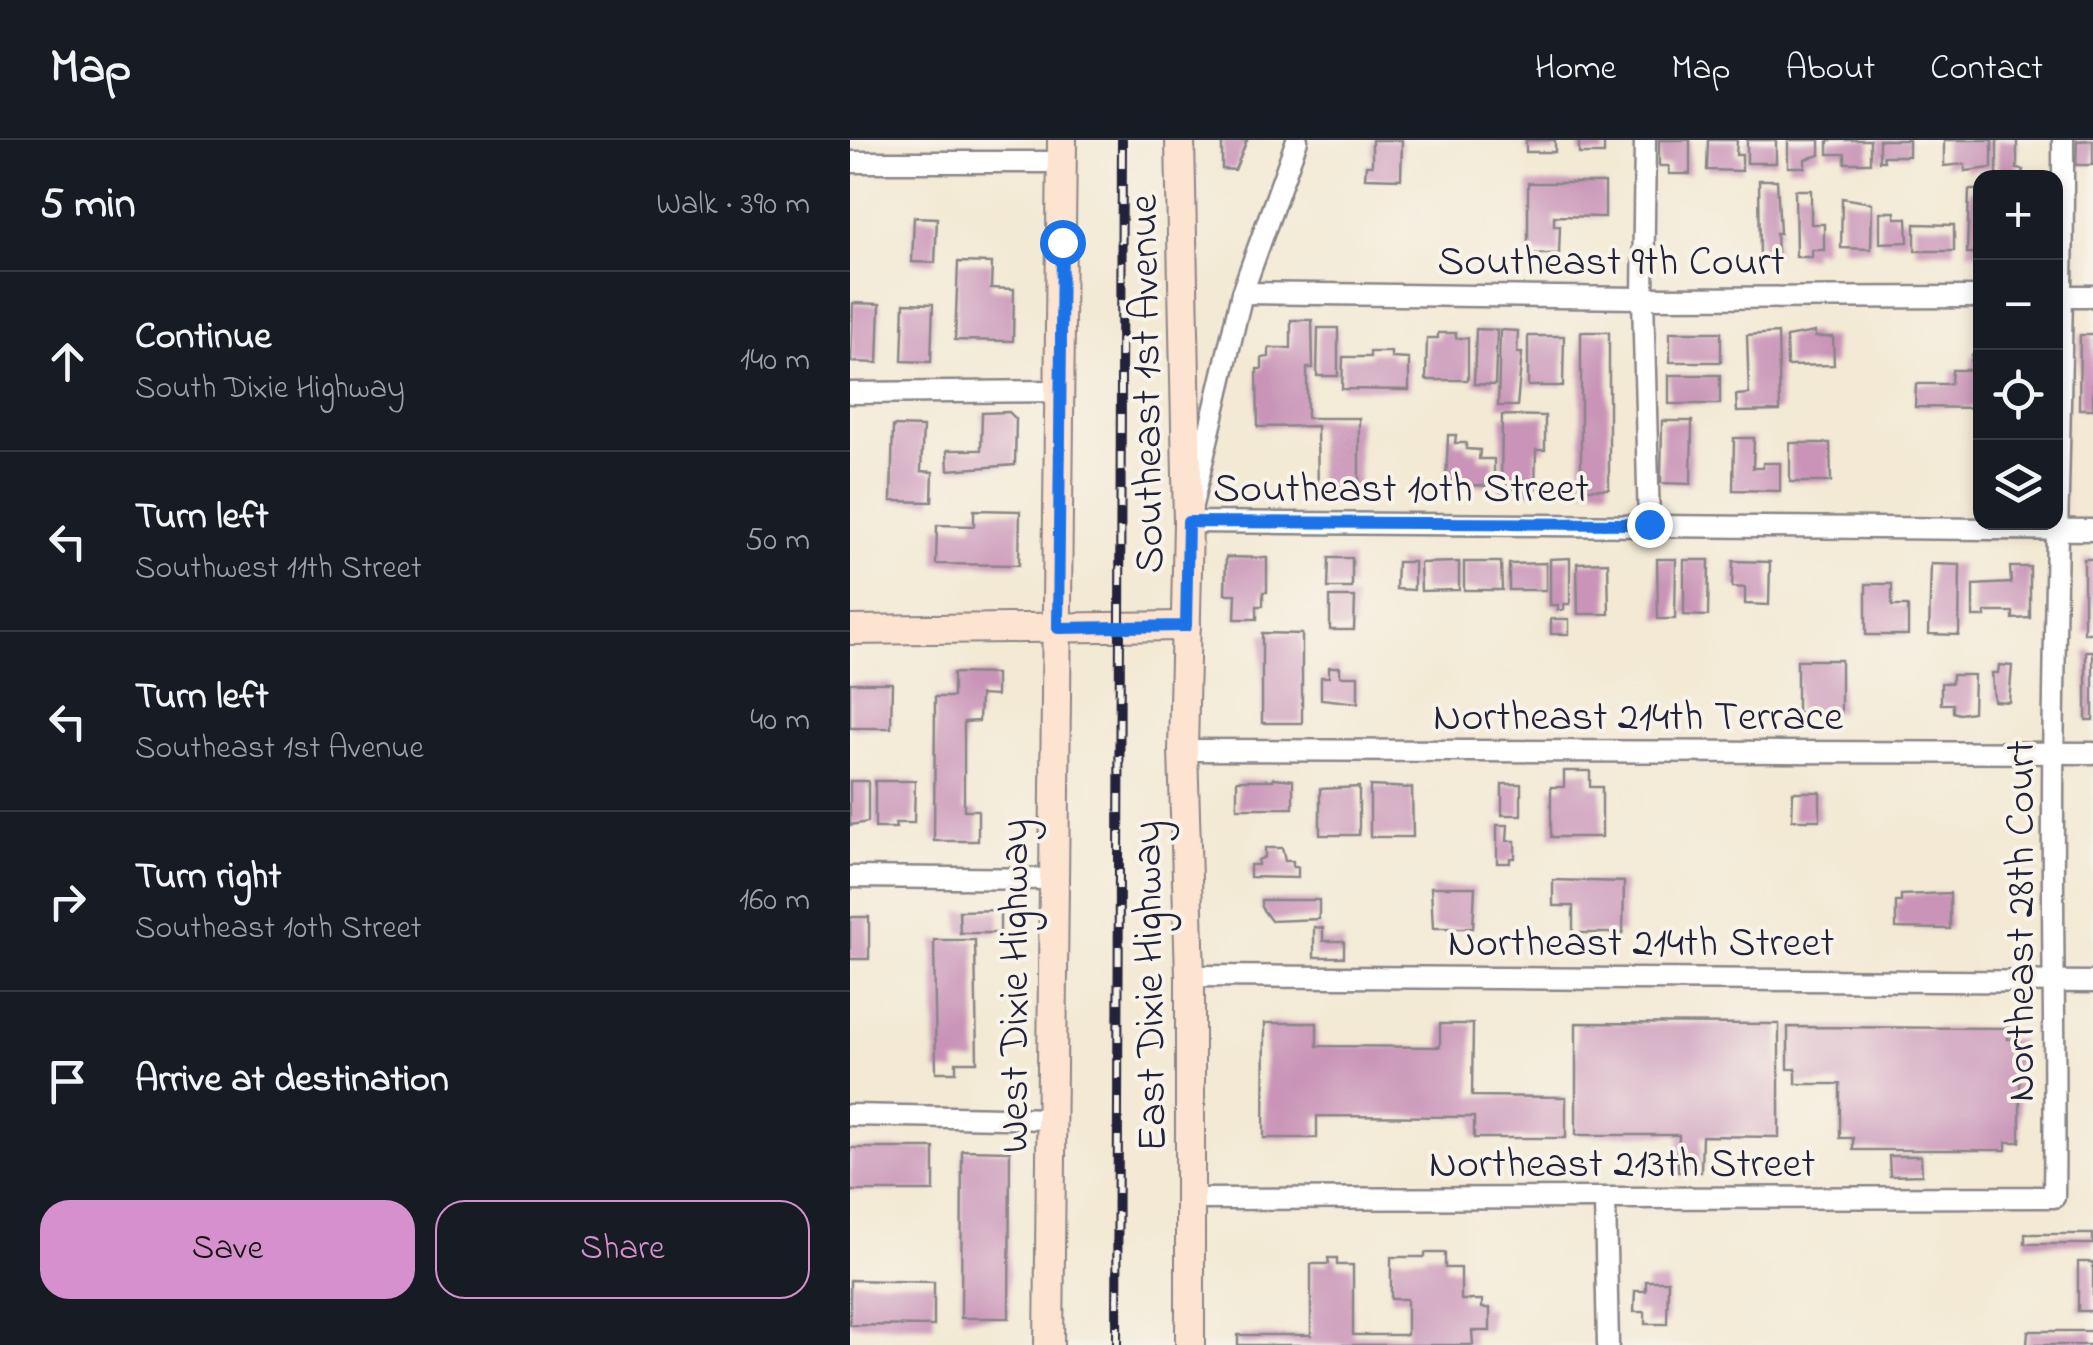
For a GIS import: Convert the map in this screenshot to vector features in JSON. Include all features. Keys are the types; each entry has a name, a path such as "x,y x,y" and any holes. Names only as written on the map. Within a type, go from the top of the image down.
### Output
{"main road":[{"name":"Southeast 1st Avenue","path":"1180,140 1188,522 1186,626"},
{"name":"West Dixie Highway","path":"1049,1345 1062,151"},
{"path":"850,630 1186,626"},
{"name":"East Dixie Highway","path":"1186,626 1183,750 1190,976 1190,1345"}],"street":[{"path":"1188,522 1242,293 1298,140"},
{"path":"1645,140 1643,298 1649,524"},
{"name":"Northeast 28th Court","path":"2061,260 2064,140"},
{"path":"850,162 1062,151"},
{"name":"Southeast 9th Court","path":"1242,293 1643,298 1973,296"},
{"path":"2063,296 2093,296"},
{"name":"Northeast 28th Court","path":"2054,1197 2054,752 2060,350"},
{"path":"850,393 1061,391"},
{"name":"Southeast 10th Street","path":"1188,522 2093,530"},
{"name":"Northeast 214th Terrace","path":"1183,750 2093,753"},
{"path":"850,878 1053,879"},
{"name":"Northeast 214th Street","path":"1190,976 2093,982"},
{"path":"850,1115 1051,1118"},
{"name":"Northeast 213th Street","path":"1190,1198 2054,1197"},
{"path":"1605,1200 1608,1345"}],"building":[{"path":"1222,140 1247,140 1235,170 1222,169"},
{"path":"1372,140 1402,140 1401,179 1365,178 1366,165 1372,165"},
{"path":"1526,140 1555,140 1555,152 1526,152"},
{"path":"1579,140 1604,140 1604,154 1579,154"},
{"path":"1659,140 1690,140 1690,174 1669,174 1669,166 1659,166"},
{"path":"1708,140 1737,140 1736,155 1742,155 1742,171 1707,170"},
{"path":"1747,140 1776,140 1776,163 1747,163"},
{"path":"1788,140 1820,140 1820,155 1805,159 1805,167 1788,167"},
{"path":"1828,140 1870,140 1870,163 1845,163 1845,154 1828,154"},
{"path":"1879,140 1909,140 1909,156 1883,156 1884,161 1879,161"},
{"path":"1944,140 1992,140 1992,168 1965,171 1965,164 1944,166"},
{"path":"1997,140 2017,140 2017,169 2023,170 1997,170"},
{"path":"2093,140 2093,165 2076,165 2077,141"},
{"path":"1759,180 1777,180 1777,256 1760,257"},
{"path":"1528,183 1605,183 1605,217 1554,216 1554,226 1560,226 1559,254 1528,254"},
{"path":"1795,190 1811,190 1811,224 1824,224 1824,250 1812,250 1812,257 1796,257"},
{"path":"1969,190 1973,190 1973,253 1967,253"},
{"path":"1842,198 1872,203 1871,249 1841,248"},
{"path":"1880,212 1895,212 1895,218 1907,218 1908,242 1880,243"},
{"path":"914,217 937,218 935,263 912,262"},
{"path":"1915,224 1954,225 1954,251 1915,251"},
{"path":"958,262 992,263 991,288 1014,289 1013,341 955,340"},
{"path":"853,303 880,304 878,363 851,362"},
{"path":"904,303 933,304 931,362 902,361"},
{"path":"1291,320 1312,320 1313,368 1307,368 1307,418 1359,418 1359,494 1318,494 1317,426 1258,427 1257,369 1262,369 1262,358 1269,357 1269,348 1291,348"},
{"path":"1318,328 1338,328 1338,376 1317,376"},
{"path":"1476,329 1497,330 1495,385 1474,384"},
{"path":"1500,330 1518,331 1517,353 1522,353 1517,406 1498,406"},
{"path":"1581,332 1609,332 1609,489 1581,489"},
{"path":"1670,332 1721,332 1721,362 1670,362"},
{"path":"1815,332 1815,337 1833,337 1834,365 1787,366 1786,337"},
{"path":"1438,333 1468,338 1468,380 1426,380 1427,338 1438,338"},
{"path":"1778,333 1780,411 1737,412 1736,395 1749,394 1747,335"},
{"path":"2080,335 2093,335 2093,409 2079,409"},
{"path":"1528,336 1564,336 1563,386 1528,386"},
{"path":"1370,352 1391,352 1391,358 1409,359 1409,390 1342,389 1343,357 1370,357"},
{"path":"1973,355 1973,408 1915,407 1916,384 1951,384 1952,370 1971,370"},
{"path":"1669,375 1720,375 1720,404 1669,404"},
{"path":"1009,412 1016,419 1015,465 948,470 947,450 981,450 982,413"},
{"path":"1502,415 1545,416 1545,450 1536,450 1535,492 1501,491"},
{"path":"1662,421 1692,421 1691,484 1661,483"},
{"path":"893,426 923,427 921,471 933,472 932,502 891,501"},
{"path":"1448,435 1456,435 1455,443 1466,443 1466,449 1480,450 1479,459 1494,459 1494,486 1446,484"},
{"path":"1734,438 1754,438 1753,468 1763,468 1763,463 1780,463 1780,491 1733,490"},
{"path":"1790,443 1830,443 1831,482 1790,482"},
{"path":"974,510 1020,511 1019,565 936,564 937,525 974,526"},
{"path":"1226,557 1267,558 1267,592 1263,592 1263,606 1257,606 1257,619 1235,619 1236,594 1225,594"},
{"path":"1329,558 1352,558 1352,588 1328,588"},
{"path":"1570,558 1570,604 1558,610 1558,605 1550,605 1550,559"},
{"path":"1657,559 1676,559 1675,619 1658,619"},
{"path":"2084,559 2093,559 2093,633 2084,633"},
{"path":"1684,560 1709,560 1708,616 1684,615"},
{"path":"1733,561 1770,562 1769,605 1745,604 1745,588 1732,587"},
{"path":"1397,562 1414,562 1414,590 1396,589"},
{"path":"1459,562 1459,590 1421,591 1420,563"},
{"path":"1464,562 1501,562 1502,590 1464,590"},
{"path":"1608,562 1609,614 1578,614 1577,563"},
{"path":"1546,563 1546,590 1509,590 1509,564"},
{"path":"1931,564 1960,565 1959,635 1929,634"},
{"path":"2010,567 2030,567 2030,618 2013,619 2013,612 1985,612 1985,617 1973,617 1973,585 2011,583"},
{"path":"1866,584 1892,584 1892,606 1908,606 1908,635 1866,635"},
{"path":"1330,597 1355,597 1354,630 1330,630"},
{"path":"1551,619 1569,619 1569,634 1551,634"},
{"path":"1262,633 1302,634 1302,723 1262,723"},
{"path":"2086,651 2093,651 2093,720 2086,720"},
{"path":"1797,660 1841,660 1841,713 1797,712"},
{"path":"1999,665 2012,666 2009,702 1994,701 1992,673 1998,673"},
{"path":"1329,667 1340,667 1340,676 1358,676 1358,703 1321,699 1321,677 1329,677"},
{"path":"953,673 996,674 996,696 980,695 979,721 964,722 964,810 978,810 978,841 934,841 935,697 953,697"},
{"path":"1952,675 1974,675 1973,712 1959,714 1953,712 1953,704 1941,704 1941,683 1952,683"},
{"path":"850,683 892,683 891,728 850,728"},
{"path":"1564,771 1590,771 1590,787 1602,787 1602,837 1551,837 1551,787 1564,787"},
{"path":"1237,780 1293,780 1293,808 1237,808"},
{"path":"850,781 868,781 868,822 850,825"},
{"path":"875,781 915,781 914,823 875,828"},
{"path":"1502,784 1521,784 1521,815 1502,815"},
{"path":"1370,786 1412,788 1413,837 1370,837"},
{"path":"1359,787 1359,835 1320,835 1320,789"},
{"path":"1793,792 1820,792 1820,820 1792,820"},
{"path":"1497,825 1508,825 1507,841 1515,841 1515,858 1510,858 1510,863 1497,863"},
{"path":"1265,848 1282,848 1285,861 1293,861 1293,867 1298,867 1298,878 1250,877 1250,865 1258,865 1258,860 1265,857"},
{"path":"1553,880 1624,882 1623,933 1573,933 1573,906 1553,906"},
{"path":"1431,887 1475,887 1473,928 1433,928"},
{"path":"1950,893 1950,929 1896,928 1896,902 1901,902 1901,895"},
{"path":"1261,900 1319,900 1319,919 1271,921 1261,907"},
{"path":"1000,910 1000,933 960,933 959,911"},
{"path":"853,917 869,917 869,959 850,959"},
{"path":"1314,927 1323,928 1323,941 1344,941 1344,957 1314,957"},
{"path":"934,940 975,940 977,1062 956,1062 956,1072 936,1072"},
{"path":"1265,1023 1317,1023 1317,1046 1440,1047 1440,1024 1473,1024 1472,1096 1566,1097 1566,1138 1474,1138 1474,1117 1317,1116 1317,1138 1264,1138"},
{"path":"1576,1023 1779,1024 1779,1137 1702,1136 1701,1172 1678,1172 1679,1135 1576,1135"},
{"path":"1788,1027 2008,1028 2008,1039 2020,1039 2020,1142 2006,1142 2006,1150 1853,1150 1853,1138 1840,1138 1840,1084 1796,1084 1796,1069 1788,1069"},
{"path":"850,1148 934,1148 934,1191 850,1191"},
{"path":"962,1150 1010,1151 1009,1318 961,1318"},
{"path":"1889,1156 1921,1156 1922,1175 1890,1176"},
{"path":"2025,1234 2093,1234 2093,1244 2025,1244"},
{"path":"1425,1253 1445,1253 1445,1268 1461,1268 1461,1300 1482,1300 1482,1308 1490,1308 1490,1331 1472,1331 1473,1345 1238,1345 1238,1335 1311,1335 1311,1264 1329,1264 1328,1258 1337,1258 1337,1265 1353,1265 1353,1335 1407,1335 1407,1299 1391,1299 1391,1257 1425,1257"},
{"path":"2078,1262 2093,1262 2093,1311 2078,1311"},
{"path":"850,1280 934,1282 934,1326 850,1325"},
{"path":"1646,1281 1668,1281 1667,1324 1645,1324 1645,1312 1634,1312 1635,1291 1646,1291"},
{"path":"2028,1331 2093,1331 2093,1345 2027,1345"}],"railway":[{"path":"1117,1345 1122,140"}],"route":[{"path":"1062,242 1058,628 1186,626 1188,522 1649,524"}]}
